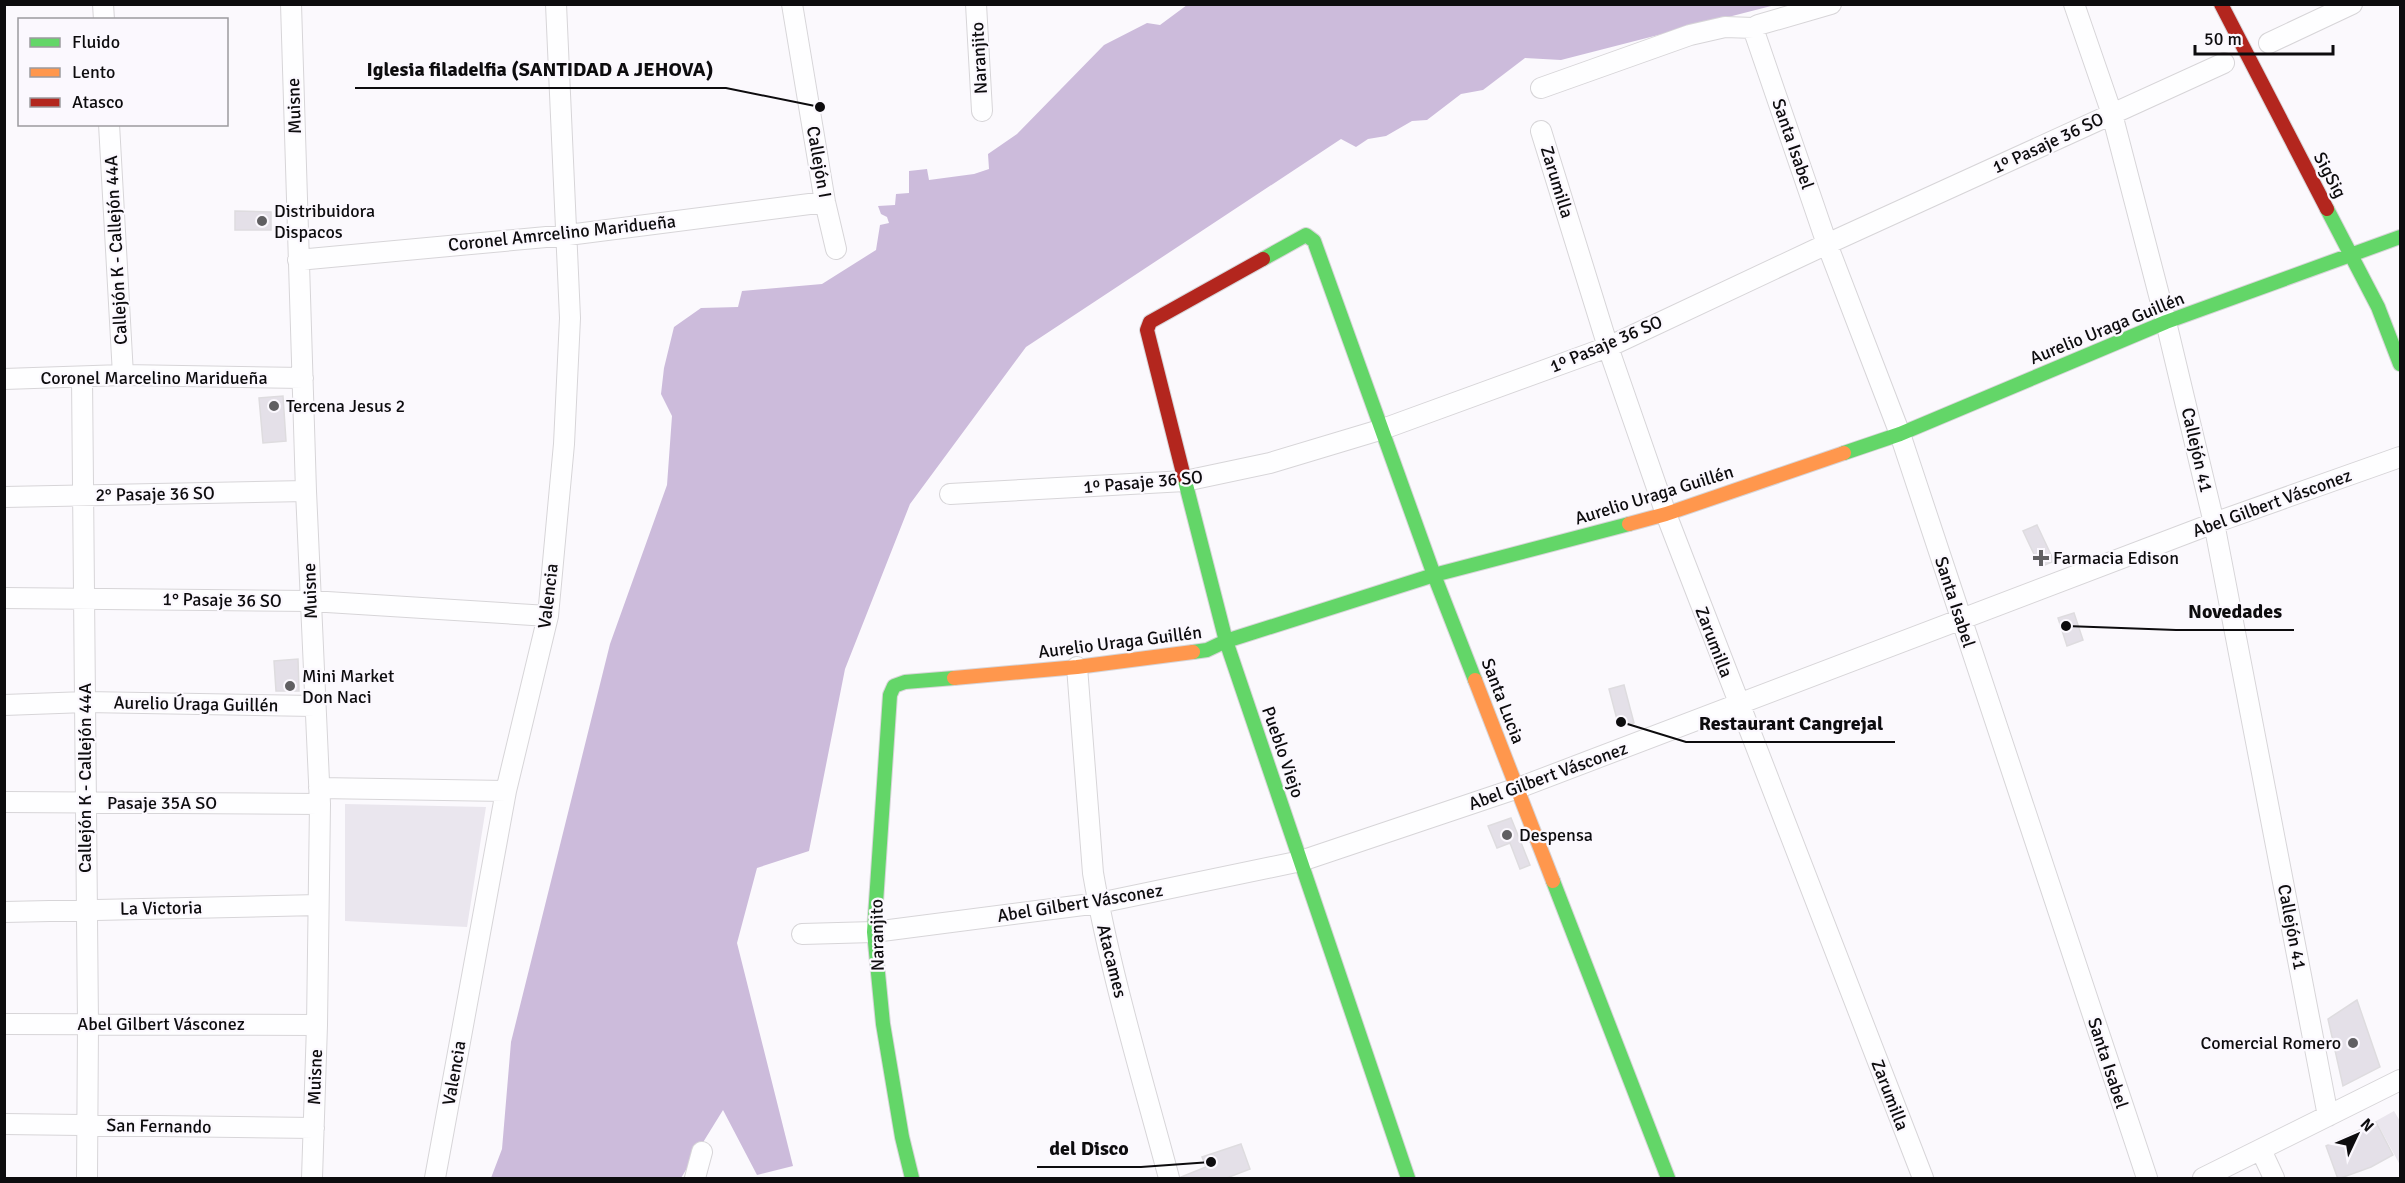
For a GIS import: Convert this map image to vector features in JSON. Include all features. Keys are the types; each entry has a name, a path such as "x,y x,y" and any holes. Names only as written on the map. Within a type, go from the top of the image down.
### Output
{"street":[{"name":"Muisne","path":"291,4 306,491 319,796 317,1025 312,1179"},
{"name":"Valencia","path":"435,1179 506,791 548,616 564,444 570,318 556,4"},
{"name":"Callejón I","path":"792,4 825,202 836,249"},
{"name":"Naranjito","path":"976,4 982,111"},
{"path":"1541,88 1689,35 1725,27 1754,28 1832,4"},
{"name":"Callejón 41","path":"2074,4 2112,114 2166,322 2214,523 2328,1116"},
{"name":"SigSig","path":"2221,4 2378,307 2400,364"},
{"path":"2269,43 2352,4"},
{"name":"Santa Isabel","path":"1754,28 1827,244 1900,434 2146,1179"},
{"name":"1º Pasaje 36 SO","path":"950,494 1185,481 1270,464 1383,429 1608,347 1827,244 2224,63"},
{"name":"Callejón K - Callejón 44A","path":"109,126 123,375"},
{"name":"Zarumilla","path":"1540,131 1608,347 1666,514 1737,704 1923,1179"},
{"name":"Coronel Amrcelino Maridueña","path":"298,260 568,235 825,202"},
{"name":"Pueblo Viejo","path":"1310,236 1302,237 1150,322 1147,330 1226,641 1408,1179"},
{"name":"Santa Lucia","path":"1310,236 1314,241 1383,429 1434,574 1668,1179"},
{"name":"Aurelio Uraga Guillén","path":"892,689 906,682 1077,667 1207,650 1226,641 1434,574 1666,514 1900,434 2166,322 2400,237"},
{"name":"Coronel Marcelino Maridueña","path":"4,379 123,375 303,378"},
{"name":"Callejón K - Callejón 44A","path":"82,377 86,702 87,1179"},
{"name":"Abel Gilbert Vásconez","path":"802,934 874,932 1099,903 1301,861 1518,788 2214,523 2400,457"},
{"name":"2° Pasaje 36 SO","path":"4,497 306,491"},
{"name":"1° Pasaje 36 SO","path":"4,598 311,601 548,616"},
{"name":"Atacames","path":"1077,667 1094,873 1099,903 1110,955 1169,1179"},
{"name":"Naranjito","path":"892,689 874,932 883,1024 902,1137 912,1179"},
{"name":"Aurelio Úraga Guillén","path":"4,705 86,702 315,706"},
{"name":"Pasaje 35A SO","path":"4,802 506,791"},
{"name":"La Victoria","path":"4,912 318,905"},
{"name":"Abel Gilbert Vásconez","path":"4,1024 317,1025"},
{"path":"2203,1179 2400,1080"},
{"name":"San Fernando","path":"4,1124 314,1128"},
{"path":"2261,1150 2274,1179"},
{"path":"695,1179 702,1152"}],"shaded area":[{"path":"1187,5 1775,5 1561,60 1525,58 1483,90 1461,94 1427,120 1412,121 1386,136 1368,139 1356,147 1341,139 1026,347 910,504 845,669 809,851 757,868 737,943 793,1166 757,1175 723,1110 681,1178 491,1178 502,1149 511,1042 610,644 667,485 672,416 661,394 664,368 674,327 701,308 738,307 742,291 822,284 876,250 880,225 889,223 887,217 881,214 878,206 895,205 896,194 909,193 909,171 927,169 929,180 974,174 989,169 988,154 1017,134 1104,45 1147,23 1160,25"},
{"path":"345,804 486,807 467,927 345,921"},
{"path":"2394,1111 2400,1121 2400,1165 2376,1121"}],"building":[{"path":"235,211 271,212 271,230 235,230"},
{"path":"283,396 286,441 263,443 259,398"},
{"path":"2037,525 2054,561 2040,567 2023,531"},
{"path":"2074,613 2083,640 2067,646 2058,618"},
{"path":"298,659 299,691 276,691 274,661"},
{"path":"1624,685 1634,723 1619,727 1609,689"},
{"name":"Despensa","path":"1511,818 1530,865 1520,869 1510,843 1497,848 1488,826"},
{"name":"Comercial Romero","path":"2357,1000 2380,1067 2343,1086 2328,1019"},
{"path":"2376,1122 2393,1155 2371,1167 2338,1179 2326,1146"},
{"path":"1241,1144 1250,1169 1224,1179 1181,1179 1181,1177 1206,1167 1202,1157"}],"traffic: fast":[{"path":"2327,209 2378,307 2400,364"},
{"path":"1263,259 1306,235 1314,241 1434,575 1475,680"},
{"path":"1844,453 1900,434 2166,322 2400,237"},
{"path":"1184,477 1226,641 1408,1178"},
{"path":"1193,652 1207,650 1226,641 1434,575 1629,524"},
{"path":"912,1178 902,1137 883,1024 874,932 890,695 894,686 905,682 954,678"},
{"path":"1553,881 1668,1178"}],"traffic: slow":[{"path":"1629,524 1666,514 1844,453"},
{"path":"954,678 1077,667 1193,652"},
{"path":"1475,680 1553,881"}],"traffic: jam":[{"path":"2221,4 2327,209"},
{"path":"1184,477 1147,330 1150,322 1263,259"}],"place":[{"name":"Iglesia filadelfia (SANTIDAD A JEHOVA)","path":"820,107"},
{"name":"Distribuidora Dispacos","path":"262,221"},
{"name":"Tercena Jesus 2","path":"274,406"},
{"name":"Farmacia Edison","path":"2041,558"},
{"name":"Novedades","path":"2066,626"},
{"name":"Mini Market Don Naci","path":"290,686"},
{"name":"Restaurant Cangrejal","path":"1621,722"},
{"name":"Despensa","path":"1507,835"},
{"name":"Comercial Romero","path":"2353,1043"},
{"name":"del Disco","path":"1211,1162"}]}
